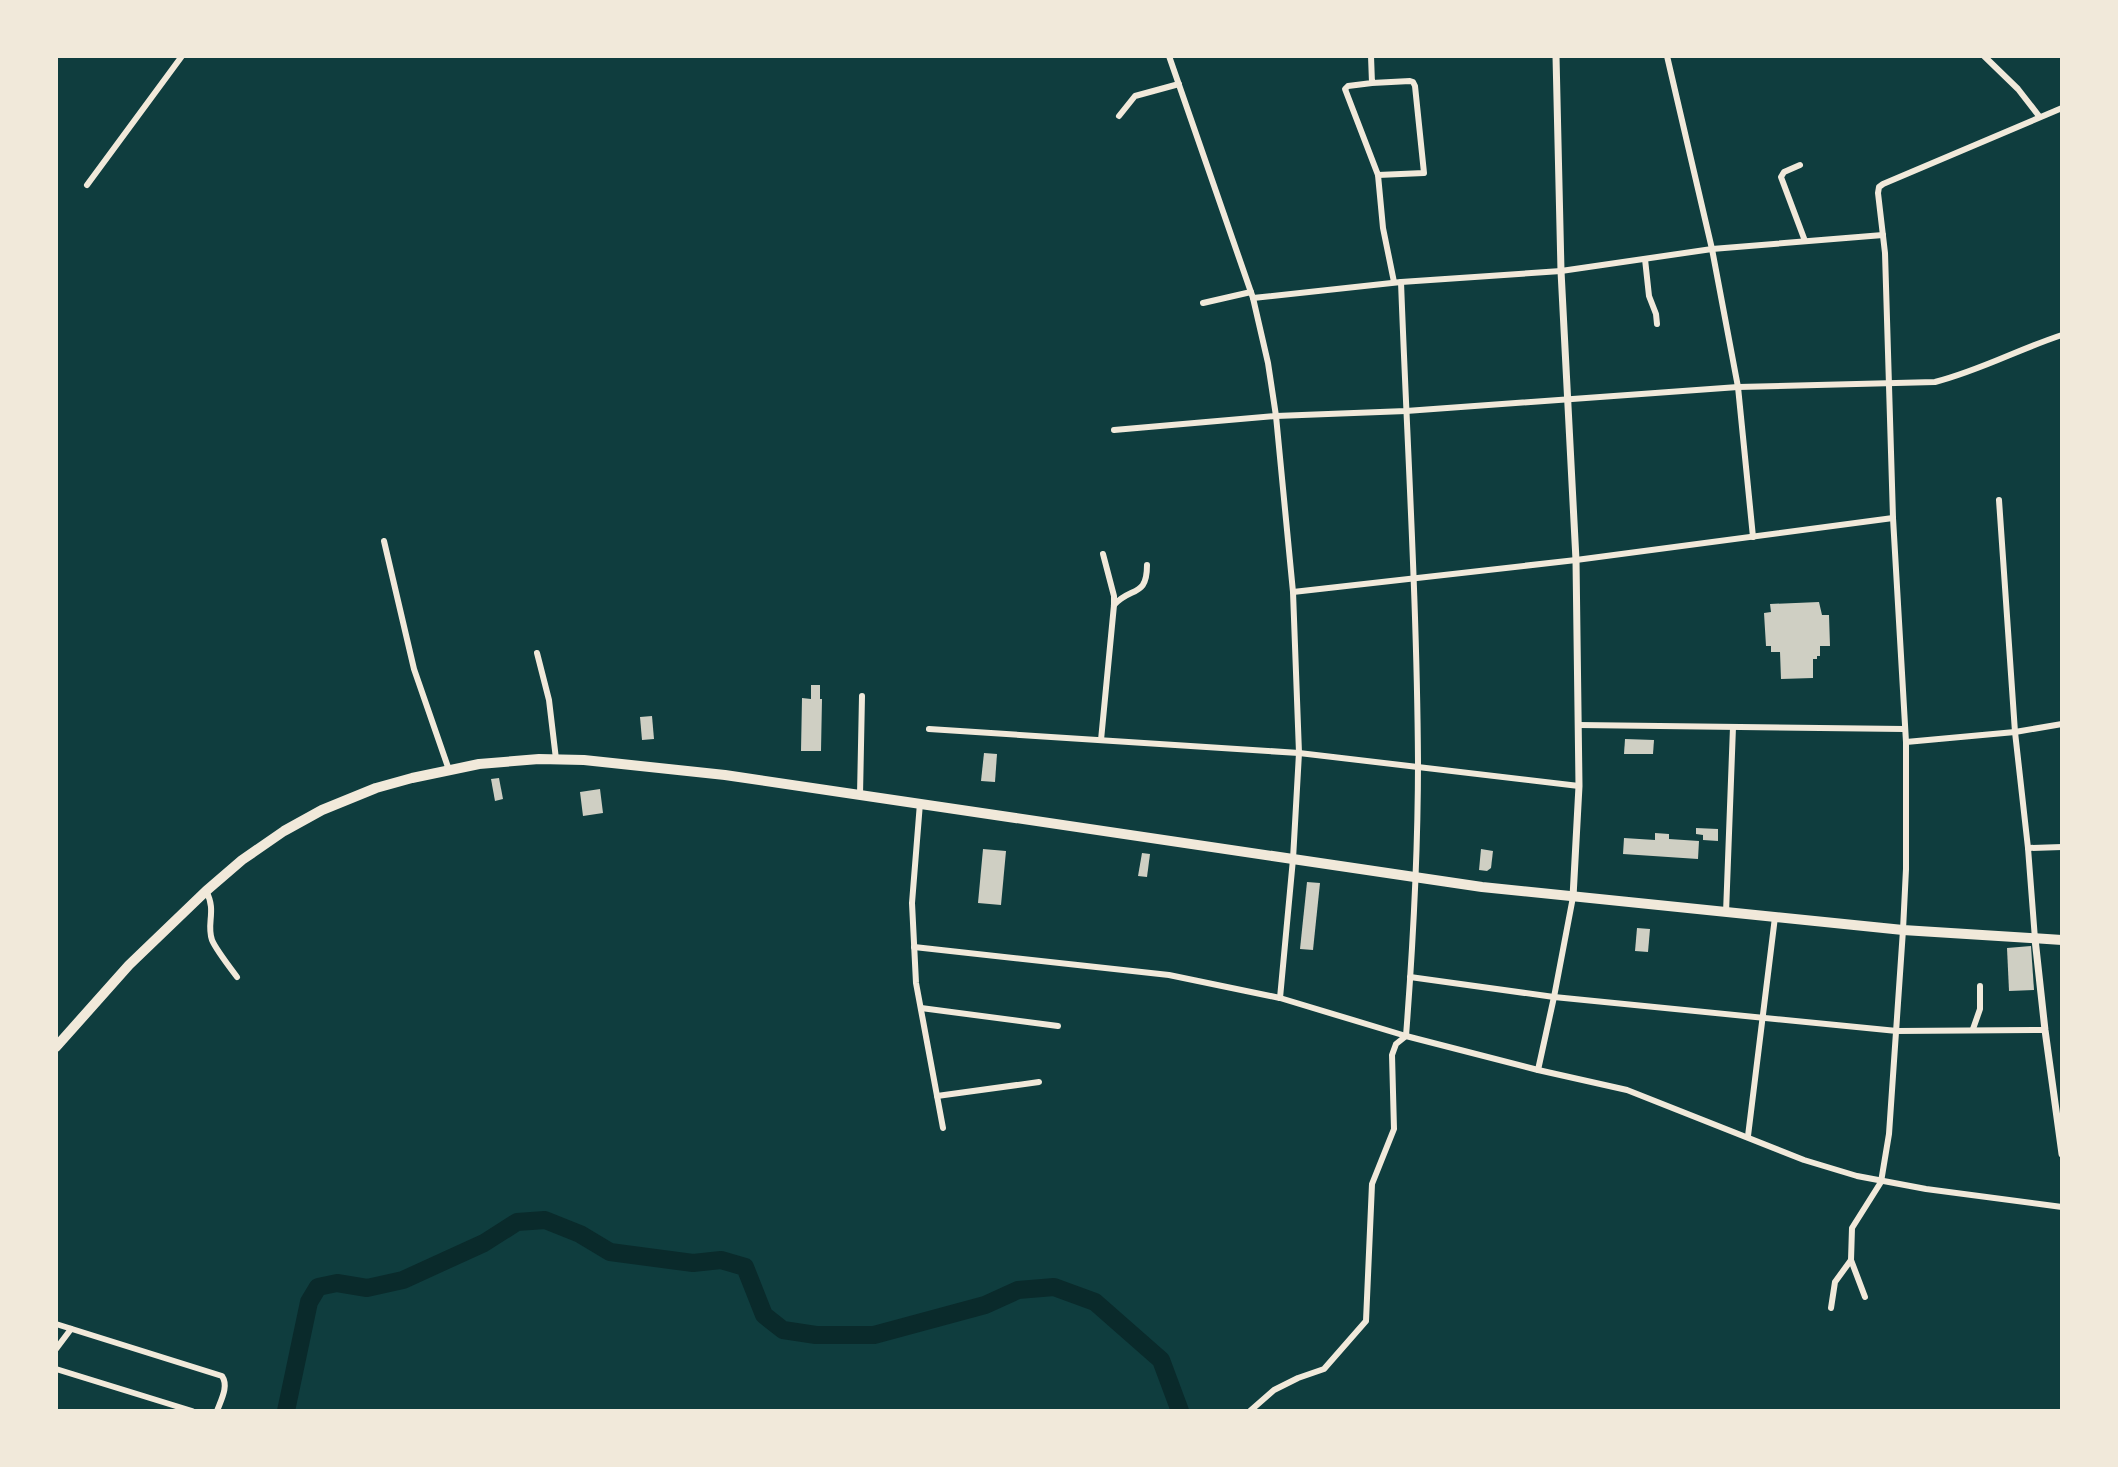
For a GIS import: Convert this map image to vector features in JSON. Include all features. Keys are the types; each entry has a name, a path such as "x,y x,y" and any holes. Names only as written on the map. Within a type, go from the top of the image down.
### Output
{"highway":[{"path":"56,1047 129,965 206,891 265,842 303,820 376,788 449,770 502,762 556,760 725,775 1482,887 1903,930 2062,940"}],"street":[{"path":"87,185 182,56"},
{"path":"1169,56 1252,295 1268,363 1276,416 1293,592 1299,753 1280,998"},
{"path":"1371,56 1372,83"},
{"path":"1538,1070 1573,897 1579,786 1576,560 1561,271 1556,56"},
{"path":"1667,56 1712,249 1738,387 1753,537"},
{"path":"1984,56 2018,89 2039,116"},
{"path":"1250,1411 1274,1390 1324,1369 1366,1321 1372,1184 1394,1129 1392,1055 1396,1044 1406,1036 1418,765 1414,578 1398,282 1383,228 1378,175 1345,89 1372,83 1413,82 1424,173 1378,175"},
{"path":"1119,116 1135,96 1179,84"},
{"path":"1865,1297 1851,1260 1852,1228 1881,1182 1889,1134 1906,869 1906,742 1893,518 1883,235 1878,193 1879,187 2062,108"},
{"path":"1800,165 1784,172 1781,177 1805,241"},
{"path":"1203,303 1252,295 1561,271 1712,249 1883,235"},
{"path":"1645,259 1649,296 1657,324"},
{"path":"1114,430 1276,416 1406,411 1738,387 1935,382 2062,335"},
{"path":"1999,500 2015,732 2045,1030 2062,1154"},
{"path":"1293,592 1576,560 1893,518"},
{"path":"384,541 414,669 449,770"},
{"path":"1101,740 1114,605 1103,554"},
{"path":"1114,605 1141,590 1147,578 1147,565"},
{"path":"537,653 549,700 556,760"},
{"path":"860,795 862,696"},
{"path":"1906,742 2015,732 2062,724"},
{"path":"1579,725 1904,729"},
{"path":"1726,913 1733,727"},
{"path":"929,729 1299,753 1579,786"},
{"path":"920,803 912,903 916,983 943,1128"},
{"path":"2028,848 2062,847"},
{"path":"206,891 213,909 213,944 237,977"},
{"path":"1748,1136 1775,917"},
{"path":"914,947 1169,975 1280,998 1406,1036 1627,1090 1804,1160 1881,1182 2062,1207"},
{"path":"1410,977 1554,997 1897,1031 2045,1030"},
{"path":"1973,1029 1980,1009 1980,986"},
{"path":"921,1008 1058,1026"},
{"path":"937,1096 1039,1082"},
{"path":"1831,1308 1835,1282 1851,1260"},
{"path":"56,1324 222,1376 225,1387 217,1411"},
{"path":"56,1349 71,1329"},
{"path":"56,1369 192,1411"}],"building":[{"path":"1819,602 1822,615 1829,615 1830,646 1820,646 1820,656 1813,659 1813,678 1781,679 1780,652 1771,652 1771,646 1766,646 1764,613 1771,612 1770,604"},
{"path":"811,685 820,685 821,751 801,751 802,698 811,699"},
{"path":"652,716 654,739 642,740 640,717"},
{"path":"1625,739 1654,740 1653,754 1624,754"},
{"path":"984,753 997,754 995,782 981,781"},
{"path":"499,778 503,799 495,801 491,779"},
{"path":"600,789 603,813 583,816 580,792"},
{"path":"1696,828 1718,829 1718,841 1703,840 1703,835 1696,834"},
{"path":"1655,833 1669,834 1669,839 1699,841 1698,859 1623,854 1624,838 1655,840"},
{"path":"983,849 1006,851 1001,905 978,903"},
{"path":"1481,849 1493,851 1491,868 1487,871 1479,870"},
{"path":"1142,853 1150,854 1147,877 1138,876"},
{"path":"1307,882 1320,883 1313,950 1300,949"},
{"path":"1637,928 1650,929 1648,952 1635,951"},
{"path":"2031,946 2034,990 2009,991 2007,948"}],"waterway":[{"path":"286,1411 309,1302 318,1287 337,1283 367,1288 403,1280 484,1243 517,1222 545,1220 580,1234 610,1252 693,1263 721,1260 745,1267 764,1315 783,1330 816,1335 874,1335 985,1305 1018,1290 1054,1287 1095,1302 1161,1360 1180,1411"}]}
